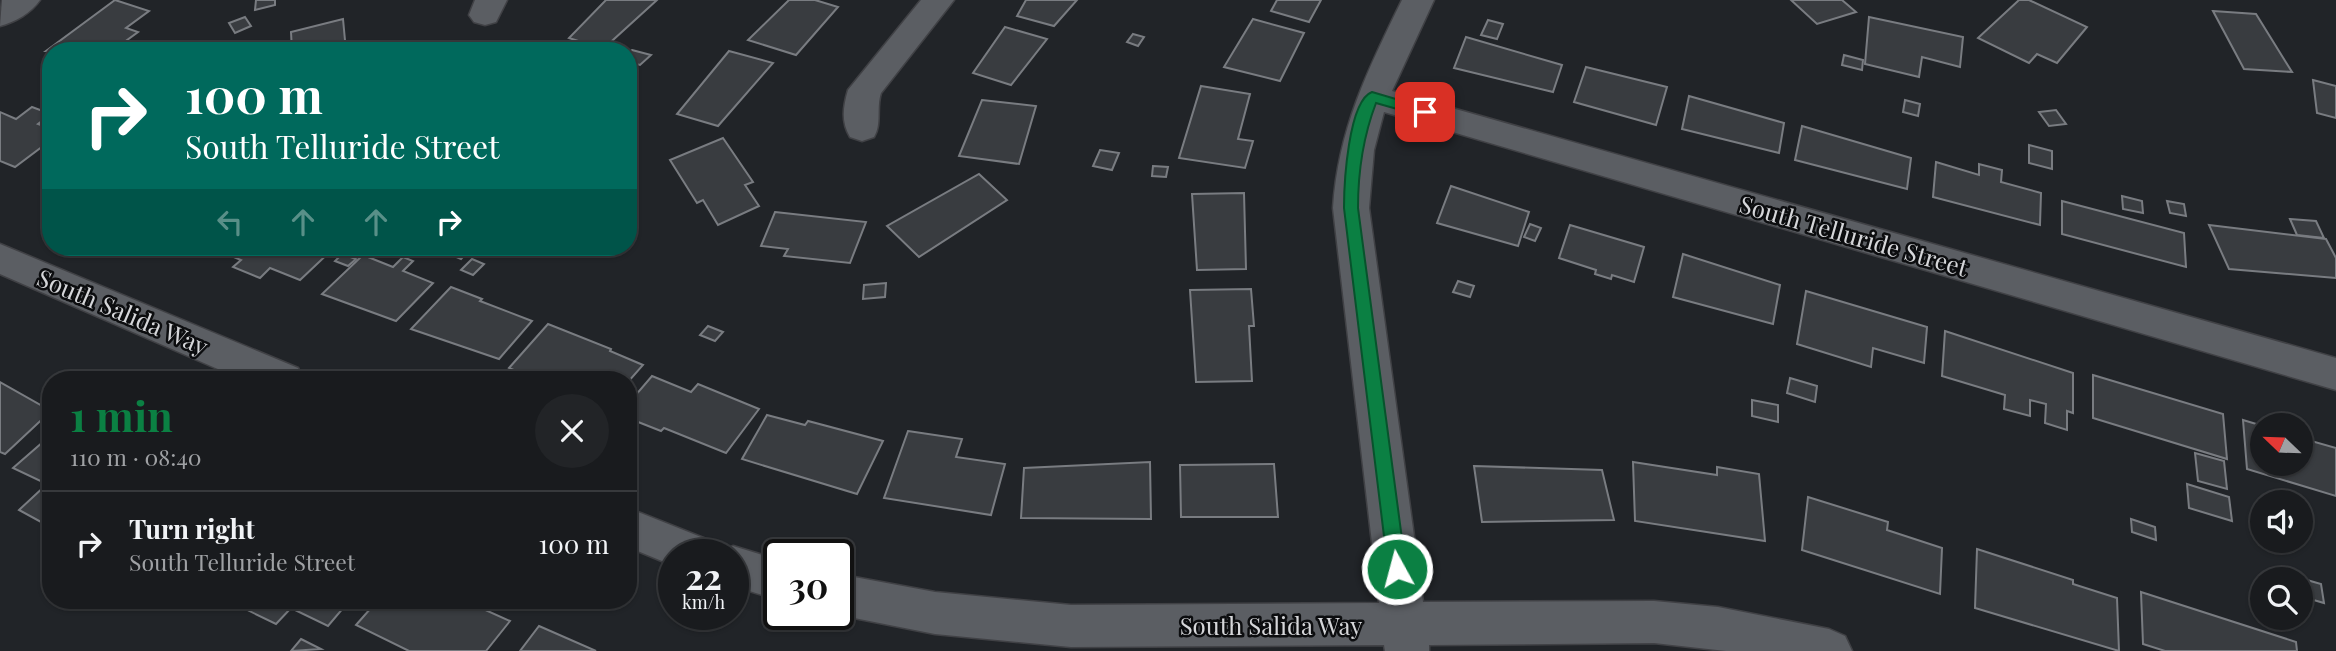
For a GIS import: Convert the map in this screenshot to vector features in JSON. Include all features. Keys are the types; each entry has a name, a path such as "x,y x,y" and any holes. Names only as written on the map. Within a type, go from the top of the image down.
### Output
{"street":[{"path":"0,16 24,0"},
{"path":"862,129 860,107 870,83 938,0"},
{"path":"1406,638 1351,208 1351,174 1360,126 1418,0"},
{"name":"South Telluride Street","path":"1372,97 2336,374"},
{"name":"South Salida Way","path":"0,258 263,371"},
{"path":"637,531 658,539"},
{"name":"South Salida Way","path":"854,598 934,613 1070,626 1406,638 1654,622 1718,628 1829,651"}],"building":[{"path":"115,0 149,11 126,28 138,32 124,42 58,42"},
{"path":"256,0 275,0 275,5 255,10"},
{"path":"606,0 657,0 611,42 581,42 569,38"},
{"path":"789,0 815,0 838,7 796,55 748,40"},
{"path":"1026,0 1077,0 1054,26 1017,16"},
{"path":"1277,0 1321,0 1309,22 1271,11"},
{"path":"1791,0 1842,0 1856,12 1817,24"},
{"path":"2019,0 2029,0 2087,27 2057,63 2037,54 2029,63 1978,38"},
{"path":"2213,11 2256,14 2292,72 2244,69"},
{"path":"245,17 251,26 235,33 229,23"},
{"path":"1869,17 1963,37 1960,67 1922,57 1919,77 1865,64"},
{"path":"343,19 345,42 292,42 291,32"},
{"path":"1253,19 1304,33 1280,81 1224,67"},
{"path":"1488,20 1503,24 1497,39 1481,35"},
{"path":"1005,27 1047,39 1011,85 973,73"},
{"path":"1133,34 1144,37 1138,46 1127,42"},
{"path":"1466,37 1562,65 1553,92 1454,68"},
{"path":"637,51 651,55 640,65 637,64"},
{"path":"729,51 773,63 718,126 677,114"},
{"path":"1844,55 1863,60 1862,70 1842,65"},
{"path":"1586,67 1667,87 1656,125 1574,102"},
{"path":"2313,80 2336,86 2336,118 2317,113"},
{"path":"1201,86 1250,94 1238,139 1253,141 1245,168 1179,158"},
{"path":"1689,96 1784,123 1779,153 1682,129"},
{"path":"982,100 1036,106 1019,164 959,156"},
{"path":"1905,100 1920,104 1918,116 1903,112"},
{"path":"32,107 42,111 42,121 38,124 42,126 42,147 15,167 0,161 0,112 16,119"},
{"path":"2056,110 2066,124 2049,126 2039,112"},
{"path":"1802,126 1911,158 1907,189 1795,160"},
{"path":"723,138 753,182 745,185 759,206 718,225 703,200 697,203 670,160"},
{"path":"2029,145 2052,151 2052,169 2029,163"},
{"path":"1100,150 1119,153 1112,170 1093,166"},
{"path":"1936,162 1979,175 1979,164 2002,170 2001,182 2041,193 2040,225 1933,197"},
{"path":"1153,166 1168,167 1166,177 1152,176"},
{"path":"979,174 1007,200 919,257 887,226"},
{"path":"1451,186 1529,212 1518,246 1437,223"},
{"path":"1244,193 1246,269 1197,270 1192,194"},
{"path":"2122,196 2142,201 2143,213 2123,209"},
{"path":"2062,201 2184,233 2186,267 2062,234"},
{"path":"2167,201 2184,204 2186,216 2170,213"},
{"path":"775,212 866,222 850,263 784,256 788,249 761,246"},
{"path":"2290,219 2316,221 2324,238 2297,235"},
{"path":"1530,224 1541,228 1535,241 1524,237"},
{"path":"1570,225 1644,247 1634,282 1612,275 1611,279 1595,274 1596,270 1559,258"},
{"path":"2209,225 2326,239 2336,258 2336,278 2229,269"},
{"path":"1683,254 1780,285 1773,324 1673,297"},
{"path":"231,256 325,256 300,280 270,268 260,278 233,267 241,260"},
{"path":"340,256 356,259 348,266 335,261"},
{"path":"362,256 393,267 403,257 413,261 403,271 433,283 396,321 322,294"},
{"path":"472,259 484,264 473,275 461,270"},
{"path":"1458,281 1474,286 1470,297 1453,292"},
{"path":"886,283 885,297 863,299 864,285"},
{"path":"451,287 532,321 499,359 411,329"},
{"path":"1251,289 1254,326 1249,326 1252,381 1196,382 1190,290"},
{"path":"1806,291 1927,327 1924,363 1873,348 1871,367 1797,344"},
{"path":"548,324 643,365 637,372 516,371 509,368"},
{"path":"708,326 723,332 715,341 700,335"},
{"path":"1945,331 2073,373 2073,413 2067,411 2067,430 2045,423 2046,404 2030,400 2030,416 2004,409 2005,395 1942,376"},
{"path":"2093,375 2223,414 2227,459 2093,418"},
{"path":"652,376 691,392 698,384 759,409 726,453 664,428 661,431 637,422 637,394"},
{"path":"1790,378 1817,386 1815,402 1787,393"},
{"path":"0,382 42,406 42,419 5,454 0,452"},
{"path":"1752,400 1778,405 1778,422 1752,416"},
{"path":"767,415 805,425 808,421 883,441 857,494 742,459"},
{"path":"2243,420 2250,422 2250,470 2247,469"},
{"path":"908,431 962,439 956,457 1005,464 991,515 884,498"},
{"path":"2314,442 2336,448 2336,496 2270,476 2314,476"},
{"path":"42,443 42,482 13,468"},
{"path":"2195,453 2224,461 2227,489 2198,481"},
{"path":"1150,462 1151,519 1021,518 1024,468"},
{"path":"1633,462 1717,475 1717,467 1759,474 1765,541 1635,521"},
{"path":"1274,464 1278,517 1181,517 1180,465"},
{"path":"1474,466 1602,470 1614,520 1482,522"},
{"path":"2187,484 2229,497 2232,521 2189,508"},
{"path":"42,489 42,521 19,510"},
{"path":"1808,497 1888,522 1887,530 1942,548 1940,594 1802,550"},
{"path":"2131,519 2155,527 2156,540 2132,532"},
{"path":"1977,549 2073,580 2073,584 2117,598 2119,651 1975,608"},
{"path":"2313,582 2321,584 2324,603 2313,600"},
{"path":"2141,592 2250,627 2250,630 2259,630 2296,642 2297,651 2165,651 2143,644"},
{"path":"245,609 290,609 276,624"},
{"path":"293,609 342,609 328,626"},
{"path":"370,609 483,609 510,621 486,651 409,651 356,625"},
{"path":"539,626 596,651 520,651"},
{"path":"301,639 321,649 291,651"}],"route":[{"path":"1397,569 1351,208 1351,174 1360,126 1372,97 1425,112"}]}
